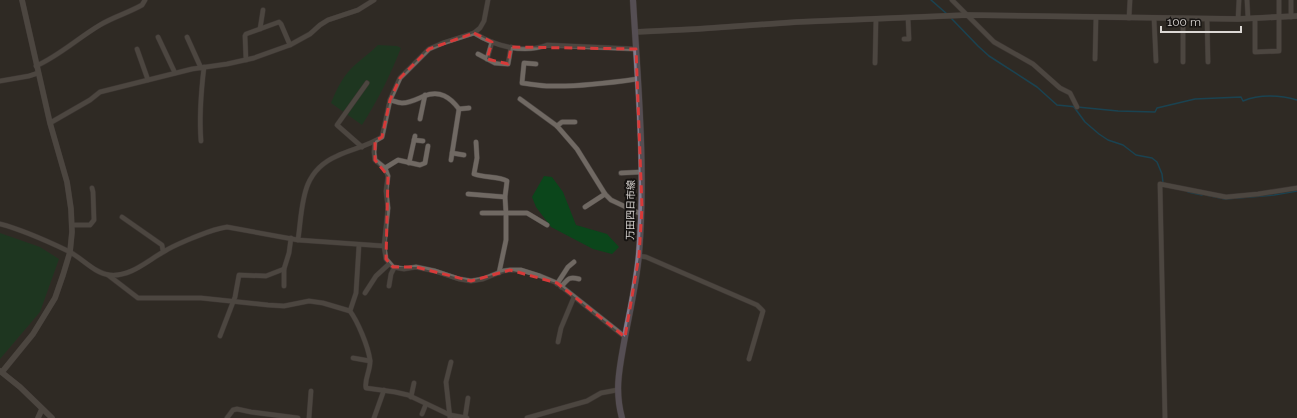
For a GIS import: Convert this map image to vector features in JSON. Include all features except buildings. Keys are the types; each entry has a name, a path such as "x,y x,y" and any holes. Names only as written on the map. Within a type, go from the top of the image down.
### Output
{"main road":[{"name":"万田四日市線","path":"622,418 617,390 639,256 641,214 641,172 633,0"}],"street":[{"path":"22,0 50,123 67,182 72,225 70,252 55,298 37,328 1,372 52,418"},
{"path":"36,66 56,56 80,37 101,24 142,5 145,0"},
{"path":"50,123 90,100 100,92 175,73 246,60 290,45 310,34 328,20 358,10 374,0"},
{"path":"298,240 304,193 311,177 317,169 336,156 362,147 382,137 390,100 400,78 429,49 474,33 480,28 484,21 488,0"},
{"path":"952,0 994,42 1033,64 1060,88 1070,93 1077,107"},
{"path":"1129,18 1130,0"},
{"path":"1238,0 1238,19"},
{"path":"1248,0 1248,18"},
{"path":"1255,18 1255,52 1280,52 1279,0"},
{"path":"635,32 797,22 968,15 1238,19 1294,16 1291,0"},
{"path":"260,29 262,10"},
{"path":"1095,59 1096,17"},
{"path":"904,39 909,39 908,18"},
{"path":"1154,18 1156,61"},
{"path":"1183,18 1183,62"},
{"path":"875,63 876,19"},
{"path":"1207,19 1208,62"},
{"path":"246,60 246,34 279,22 290,45"},
{"path":"474,33 498,45 526,49 540,48 547,45 636,49"},
{"path":"158,37 175,73"},
{"path":"187,37 203,68 200,126 201,141"},
{"path":"487,59 492,42"},
{"path":"478,54 495,63 508,64 511,47"},
{"path":"137,49 148,80"},
{"path":"536,64 524,63 522,83 550,86 608,83 637,79"},
{"path":"0,81 38,73"},
{"path":"362,147 337,125 367,82"},
{"path":"390,100 402,103 425,96 439,94 447,96 459,109"},
{"path":"420,119 425,96"},
{"path":"520,99 557,126 577,149 605,194 611,200 641,214"},
{"path":"459,109 469,108"},
{"path":"451,160 459,109"},
{"path":"557,126 562,122 575,122"},
{"path":"409,163 415,138 423,142"},
{"path":"375,141 375,160 385,168 388,176 386,191 388,208 384,246 386,259 394,268 416,267 471,281 483,279 510,270 520,270 540,276 559,285 625,337"},
{"path":"476,142 477,158 474,174 482,177 503,178 507,181 505,197 506,240 499,273"},
{"path":"385,168 398,160 420,165 425,163 428,146"},
{"path":"452,153 464,155"},
{"path":"621,173 641,172"},
{"path":"1165,418 1160,184 1226,197 1252,195 1297,188"},
{"path":"72,225 90,225 94,220 92,188"},
{"path":"468,194 505,197"},
{"path":"585,207 605,194"},
{"path":"482,213 527,213 547,225"},
{"path":"122,217 162,245 163,251"},
{"path":"0,224 70,252 84,264 108,275 138,298 201,298 284,306 309,302 323,303 350,311"},
{"path":"108,275 128,272 173,246 217,228 227,227 298,240 384,246"},
{"path":"284,286 284,269 291,238"},
{"path":"359,244 356,293 350,311 360,331 370,361 365,384 366,388 395,392 411,397 450,416 466,418 468,398"},
{"path":"639,256 646,257 757,305 763,311 749,359"},
{"path":"559,285 568,267 574,262"},
{"path":"365,293 376,276 389,264"},
{"path":"389,286 391,274 394,268"},
{"path":"220,336 233,302 239,275 266,276 284,269"},
{"path":"559,285 573,277 579,279"},
{"path":"558,342 574,297"},
{"path":"353,358 370,361"},
{"path":"450,416 446,382 451,362"},
{"path":"411,397 414,383"},
{"path":"377,418 374,418 384,390"},
{"path":"527,418 587,401 601,393 617,390"},
{"path":"309,418 311,391"},
{"path":"422,414 426,404"},
{"path":"38,418 42,409"},
{"path":"227,418 233,410 237,409 298,418"}],"highlighted area":[{"path":"474,33 492,42 487,59 508,64 511,47 636,49 642,208 639,256 625,337 557,283 510,270 471,281 416,267 393,267 386,259 388,176 375,160 375,141 382,137 390,100 400,78 429,49"}],"green space":[{"path":"378,45 397,46 401,48 383,88 362,125 331,103 338,87 348,72"},
{"path":"544,176 552,177 563,192 576,225 607,234 619,247 612,254 593,249 551,227 536,207 532,197"},
{"path":"0,233 40,247 59,259 40,312 0,359"}],"waterway":[{"path":"931,0 947,14"},
{"path":"951,18 989,56 1037,87 1057,105 1118,111 1155,112 1157,108 1195,99 1241,97 1243,101 1256,97 1270,96 1297,100"},
{"path":"1074,107 1085,122 1108,140 1123,145 1136,155 1152,158 1157,162 1162,174 1163,183"},
{"path":"1206,195 1225,199 1274,195 1297,191"},
{"path":"1188,192 1202,195"}]}
